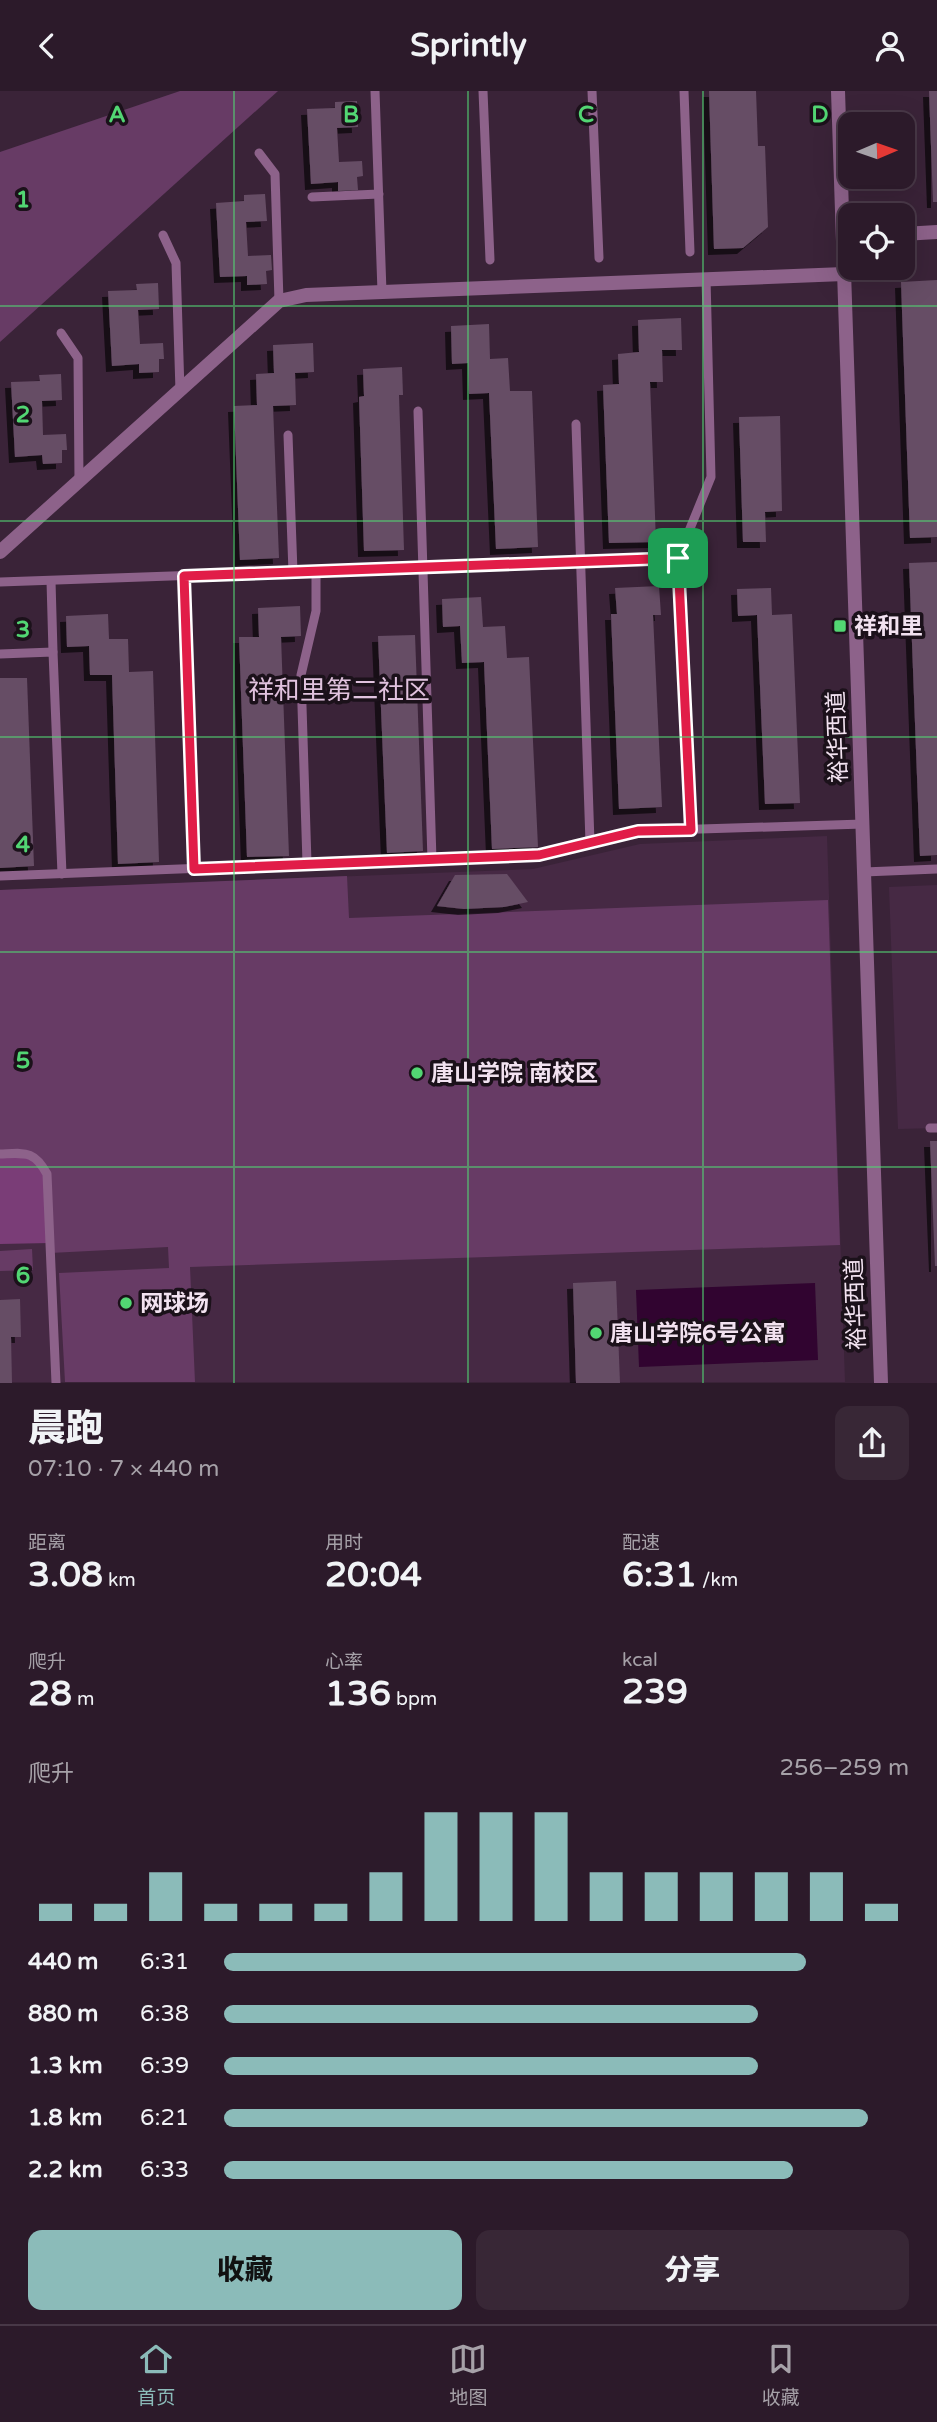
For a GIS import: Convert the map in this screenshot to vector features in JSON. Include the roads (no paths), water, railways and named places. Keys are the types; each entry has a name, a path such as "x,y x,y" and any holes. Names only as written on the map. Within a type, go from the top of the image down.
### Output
{"street":[{"name":"裕华西道","path":"838,91 845,203"},
{"path":"915,233 937,232"},
{"path":"0,552 279,301 306,295 838,274"},
{"name":"裕华西道","path":"845,280 881,1383"}],"lane":[{"path":"375,91 382,292"},
{"path":"483,91 489,260"},
{"path":"592,91 599,258"},
{"path":"684,91 690,252"},
{"path":"258,153 275,174 279,301"},
{"path":"312,197 379,194"},
{"path":"163,235 176,263 180,391"},
{"path":"691,830 678,558 711,477 706,278"},
{"path":"61,333 78,358 79,481"},
{"path":"418,411 432,860"},
{"path":"576,423 590,843"},
{"path":"288,435 293,572"},
{"path":"0,582 678,558"},
{"path":"307,863 301,675 316,611 316,571"},
{"path":"184,576 194,869"},
{"path":"51,580 62,874"},
{"path":"0,654 53,652"},
{"path":"0,876 539,855 638,831 863,824"},
{"path":"864,872 937,869"},
{"path":"0,1154 28,1153 40,1161 47,1174 56,1383"}],"place":[{"name":"祥和里","path":"840,626"},
{"name":"唐山学院 南校区","path":"417,1073"},
{"name":"网球场","path":"126,1303"},
{"name":"唐山学院6号公寓","path":"596,1333"}],"district":[{"name":"祥和里第二社区","path":"339,690"}]}
